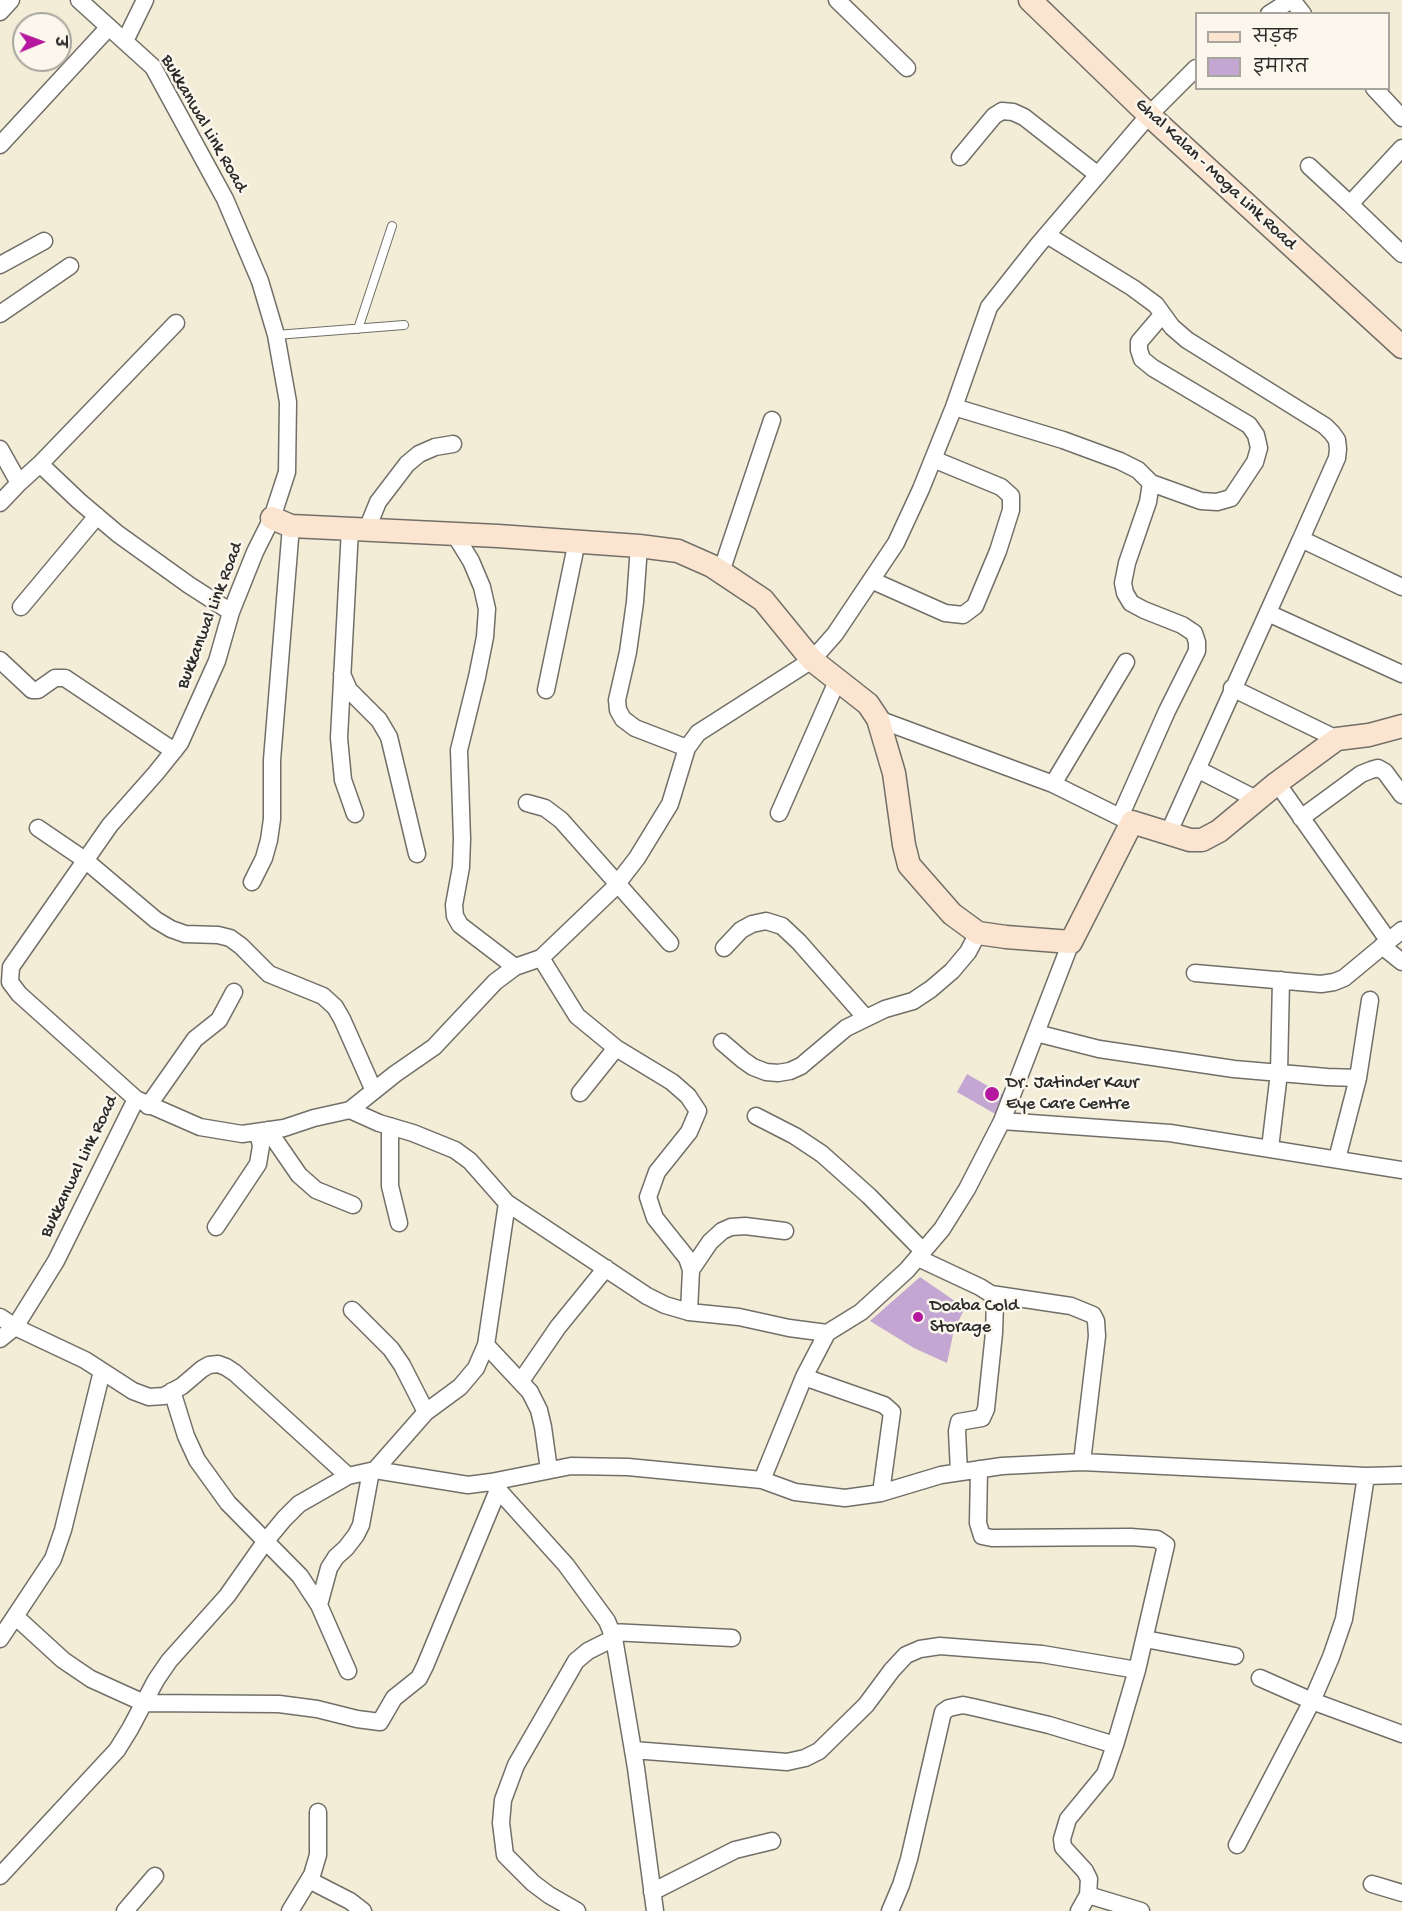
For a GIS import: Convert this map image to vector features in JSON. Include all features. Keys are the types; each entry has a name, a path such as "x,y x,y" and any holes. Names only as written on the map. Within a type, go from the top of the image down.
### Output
{"street":[{"path":"0,12 11,0"},
{"name":"Bukkanwal Link Road","path":"0,1339 15,1327 56,1261 142,1102 19,994 5,976 111,825 180,743 218,661 231,612 255,552 282,522 287,472 288,402 276,335 260,281 225,199 153,67 79,0"},
{"path":"125,41 145,0"},
{"path":"837,0 907,68"},
{"name":"Ghal Kalan - Moga Link Road","path":"1030,0 1149,115 1402,347"},
{"path":"1272,12 1291,0 1301,12"},
{"path":"0,146 109,27"},
{"path":"234,992 219,1020 195,1039 142,1102 200,1127 242,1134 350,1110 434,1047 495,982 515,967 541,958 618,884 638,858 670,804 687,748 698,733 812,660 835,634 896,543 954,406 989,307 1149,115 1195,70"},
{"path":"1376,90 1402,118"},
{"path":"960,157 994,116 1002,111 1013,112 1024,117 1098,175"},
{"path":"1350,204 1402,148"},
{"path":"1309,166 1402,254"},
{"path":"1047,235 1133,288 1156,305 1162,315 1187,339 1325,426 1337,440 1337,458 1168,834"},
{"path":"0,265 44,241"},
{"path":"0,314 70,266"},
{"path":"954,406 1063,440 1120,461 1138,470 1151,483 1201,501 1217,502 1231,498 1255,462 1259,448 1256,435 1249,425 1153,368 1142,359 1139,342 1162,315"},
{"path":"0,502 40,464 176,323"},
{"path":"721,572 772,420"},
{"path":"354,814 340,763 342,673 358,529 407,464 419,454 435,447 453,444"},
{"path":"0,449 19,483"},
{"path":"871,580 945,613 956,615 968,613 975,606 998,551 1011,510 1011,496 1001,486 933,459"},
{"path":"40,464 97,516 189,585 231,612"},
{"path":"762,1480 804,1377 827,1333 861,1312 907,1270 942,1229 967,1189 1002,1121 1071,942 1126,820 1167,711 1197,651 1194,633 1182,625 1131,603 1125,593 1123,583 1126,563 1148,502 1151,483"},
{"path":"21,608 97,516"},
{"path":"252,882 264,858 271,830 282,522 358,529 577,541 678,551 721,572 764,600 812,660 868,704 878,719 894,773 909,865 952,914 978,933 1071,942"},
{"path":"455,535 471,561 482,587 487,609 485,637 459,750 462,839 461,867 454,905 455,916 460,925 515,967"},
{"path":"1301,539 1402,587"},
{"path":"546,690 577,541"},
{"path":"639,546 636,602 617,700 618,710 623,719 635,728 687,748"},
{"path":"1268,613 1402,674"},
{"path":"0,660 32,690 38,690 54,678 65,678 174,751"},
{"path":"1053,784 1126,662"},
{"path":"342,673 349,690 379,720 389,737 417,854"},
{"path":"779,813 838,679"},
{"path":"1233,688 1337,739"},
{"path":"878,719 1053,784 1126,820 1190,840 1211,837 1276,783 1337,739 1369,735 1401,727"},
{"path":"1301,818 1361,774 1378,768 1385,772 1402,795"},
{"path":"1197,769 1256,799"},
{"path":"1276,783 1385,943 1402,962"},
{"path":"527,803 545,808 561,820 669,943"},
{"path":"38,828 85,860 156,920 171,929 185,934 218,935 230,938 242,946 269,974 281,981 323,996 335,1007 342,1019 374,1091"},
{"path":"724,948 741,930 752,924 766,921 782,926 866,1017"},
{"path":"1195,973 1321,984 1334,982 1344,978 1402,930"},
{"path":"722,1042 753,1067 766,1072 778,1073 801,1066 846,1028 866,1017 913,1001 931,989 952,971 968,952 978,933"},
{"path":"541,958 577,1016 616,1048 672,1082 688,1096 698,1111 688,1132 657,1172 648,1197 655,1218 687,1258 691,1270 689,1312"},
{"path":"1270,1148 1279,1073 1281,980"},
{"path":"1337,1159 1358,1078 1370,1000"},
{"path":"1036,1033 1100,1049 1234,1069 1358,1078"},
{"path":"580,1093 616,1048"},
{"path":"350,1110 455,1150 470,1161 507,1203 647,1296 665,1305 689,1312 739,1317 789,1328 827,1333"},
{"path":"756,1116 795,1136 822,1154 869,1196 921,1255 991,1294 1071,1306 1093,1316 1096,1321 1097,1336 1082,1462"},
{"path":"1002,1121 1170,1133 1402,1170"},
{"path":"390,1126 390,1186 399,1222"},
{"path":"263,1131 299,1175 316,1190 353,1205"},
{"path":"216,1227 258,1164 263,1131"},
{"path":"319,1605 329,1568 356,1535 361,1525 373,1470 426,1412 460,1387 476,1368 486,1345 507,1203"},
{"path":"691,1270 710,1242 722,1231 731,1227 745,1226 785,1231"},
{"path":"520,1381 558,1327 606,1268"},
{"path":"959,1472 957,1431 959,1422 982,1418 986,1409 996,1316 995,1302 991,1294"},
{"path":"352,1310 391,1349 402,1365 426,1412"},
{"path":"0,1317 15,1327 58,1346 133,1391 149,1397 164,1396 209,1365 218,1364 226,1367 348,1476"},
{"path":"486,1345 530,1392 539,1410 549,1470"},
{"path":"0,1639 53,1559 57,1549 102,1371"},
{"path":"804,1377 889,1407 892,1412 881,1493"},
{"path":"172,1391 186,1436 197,1460 228,1503 300,1576 319,1605 348,1671"},
{"path":"0,1876 117,1750 169,1661 227,1596 265,1542 299,1504 348,1476 373,1470 468,1485 494,1486 571,1466 628,1467 762,1480 795,1492 845,1498 881,1493 941,1474 1082,1462 1366,1476 1402,1475"},
{"path":"979,1469 978,1523 982,1536 992,1539 1131,1537 1157,1539 1164,1542 1166,1549 1137,1670 1105,1774 1068,1820 1062,1839 1063,1847 1085,1872 1089,1880 1088,1895 1079,1911"},
{"path":"1237,1845 1312,1701 1331,1657 1344,1619 1366,1476"},
{"path":"16,1617 63,1660 91,1679 144,1703 279,1704 380,1722 394,1698 419,1678 425,1666 494,1486"},
{"path":"494,1486 566,1565 607,1621 613,1635 633,1750 655,1911"},
{"path":"577,1911 533,1884 505,1856 501,1823 503,1800 516,1765 576,1661 613,1635 732,1638"},
{"path":"1145,1639 1235,1656"},
{"path":"633,1750 786,1762 805,1758 819,1751 866,1705 892,1670 906,1656 920,1649 940,1646 1042,1654 1137,1670"},
{"path":"1260,1678 1312,1701 1402,1734"},
{"path":"890,1911 909,1859 943,1712 963,1705 1049,1725 1115,1745"},
{"path":"290,1911 309,1880 318,1855 318,1812"},
{"path":"652,1892 735,1850 772,1841"},
{"path":"125,1911 155,1876"},
{"path":"309,1880 350,1901 363,1911"},
{"path":"1372,1884 1402,1893"},
{"path":"1088,1895 1141,1911"}],"lane":[{"path":"358,329 392,226"},
{"path":"276,335 404,325"}],"building":[{"path":"967,1074 1007,1097 997,1115 957,1092"},
{"name":"Doaba Cold Storage","path":"920,1277 965,1308 954,1330 947,1363 914,1348 870,1321"}],"place":[{"name":"Dr. Jatinder Kaur Eye Care Centre","path":"992,1094"},
{"name":"Doaba Cold Storage","path":"918,1317"}]}
